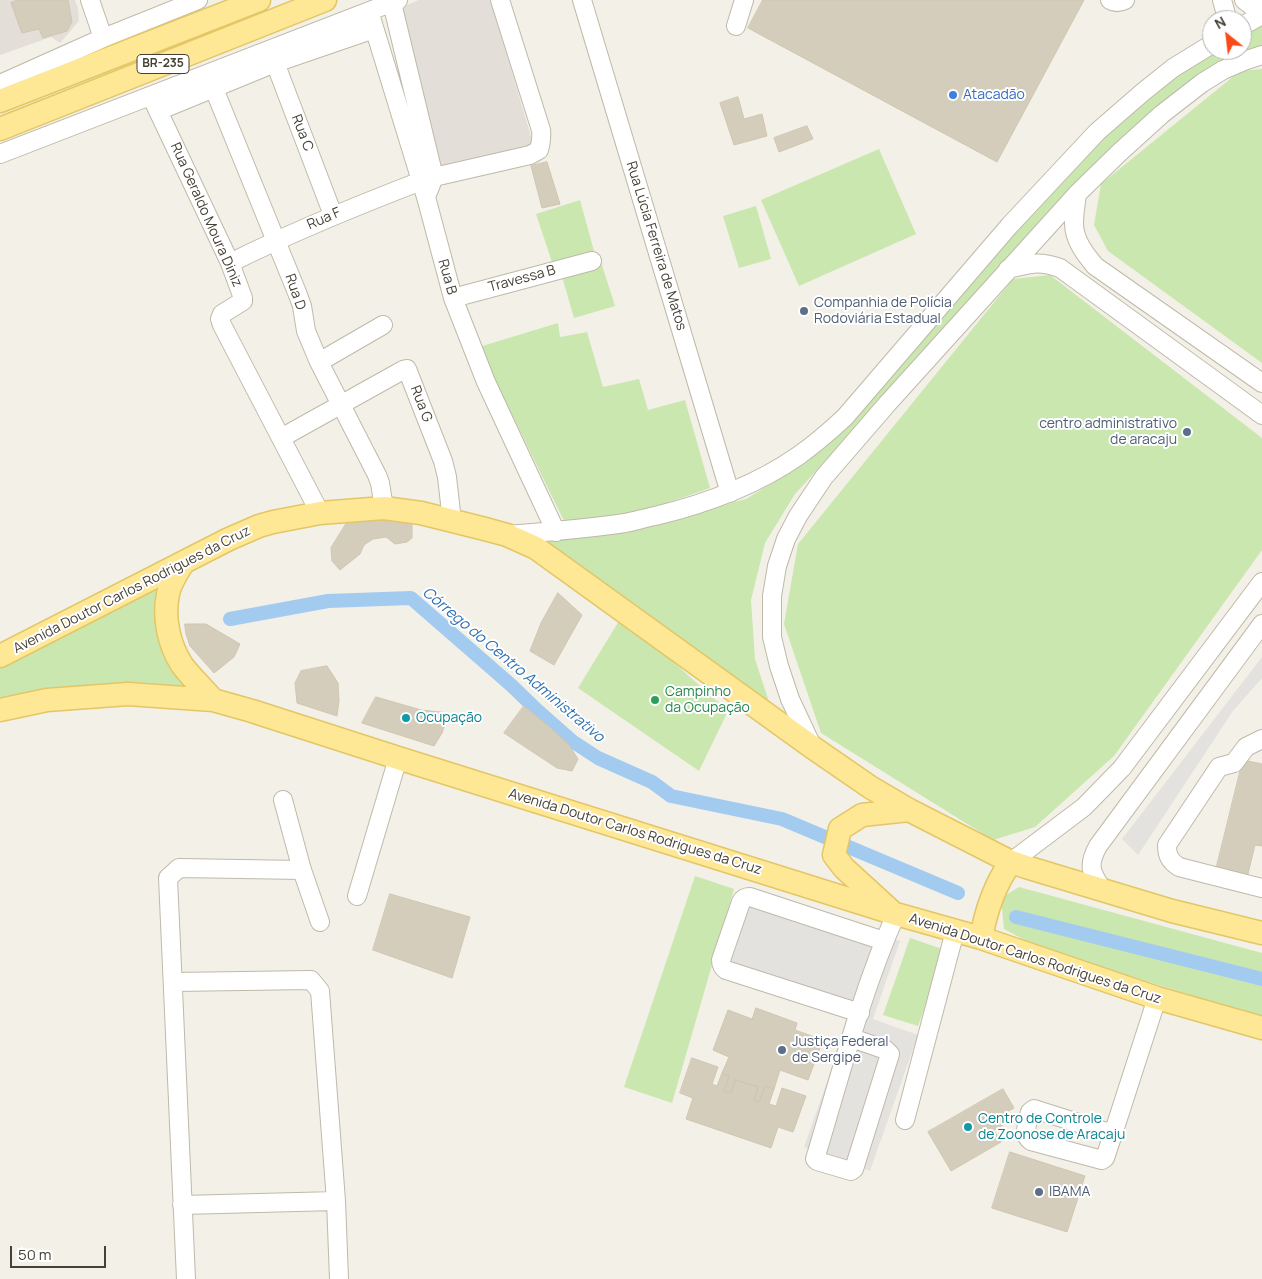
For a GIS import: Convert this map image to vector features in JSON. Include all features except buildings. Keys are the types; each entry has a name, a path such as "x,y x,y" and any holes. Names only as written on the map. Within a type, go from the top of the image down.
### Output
{"main road":[{"name":"BR-235","path":"0,100 259,0"},
{"name":"BR-235","path":"0,129 325,0"},
{"name":"Avenida Doutor Carlos Rodrigues da Cruz","path":"0,656 229,539 259,526 320,513 384,508 421,513 485,528 507,535 536,548 870,787 909,810 1011,862 1172,911 1262,933"},
{"path":"183,563 174,578 168,595 166,612 171,644 182,666 213,700"},
{"name":"Avenida Doutor Carlos Rodrigues da Cruz","path":"0,710 47,700 128,694 213,700 896,914 981,938 1157,998 1262,1028"},
{"path":"896,914 844,868 834,855 840,829 862,815 909,810"},
{"path":"981,938 990,902 1011,862"}],"street":[{"path":"90,0 103,38"},
{"path":"0,84 103,38 198,0"},
{"name":"Rua F","path":"230,263 275,240 333,215 535,153 542,138 541,130 500,0"},
{"name":"Rua Lúcia Ferreira de Matos","path":"582,0 730,493"},
{"path":"736,26 744,0"},
{"path":"1110,0 1118,3 1125,0"},
{"path":"1244,0 1252,6 1262,8"},
{"path":"0,154 155,103 273,57 369,11 395,1"},
{"name":"Rua B","path":"395,1 427,185 453,298 486,382 556,532"},
{"name":"Rua B","path":"369,11 427,185"},
{"path":"273,57 374,29"},
{"path":"1173,68 1202,40"},
{"path":"507,535 556,532 626,523 683,509 730,493 755,482 797,457 846,417 1010,225 1097,132 1173,68 1202,50"},
{"path":"812,747 790,699 772,637 772,596 778,566 786,539 798,516 824,477 888,403 1077,194 1162,114 1202,82 1223,70 1262,55"},
{"name":"Rua C","path":"273,57 333,215"},
{"name":"Rua D","path":"211,81 301,302 306,331 319,362 377,475 384,508"},
{"name":"Rua Geraldo Moura Diniz","path":"155,103 230,263 243,300 222,314 221,322 320,513"},
{"path":"1077,194 1074,224 1084,253 1095,266 1262,382"},
{"name":"Travessa B","path":"453,298 592,261"},
{"path":"1008,269 1035,263 1046,263 1060,268 1262,415"},
{"path":"319,362 383,325"},
{"name":"Rua G","path":"280,438 341,406 402,370 407,370 443,461 447,477 452,521"},
{"path":"1011,862 1084,806 1122,768 1262,582"},
{"path":"1103,891 1093,876 1092,857 1098,846 1262,624"},
{"path":"1262,739 1246,747 1234,763 1219,767 1166,845 1170,860 1179,867 1262,888"},
{"path":"356,896 398,758"},
{"path":"283,800 302,870 320,922"},
{"path":"186,1279 168,878 179,868 302,870"},
{"path":"860,1013 723,968 721,960 740,902 742,899 750,897 884,941"},
{"path":"852,1038 886,1050 890,1054 854,1169 850,1171 815,1159 852,1038 860,1013 884,941 896,914"},
{"path":"905,1120 955,931"},
{"path":"173,982 311,980 320,991 340,1279"},
{"path":"1112,1134 1034,1109 1030,1112 1026,1134 1031,1141 1102,1160 1105,1158 1157,998"},
{"path":"182,1204 336,1201"}],"shaded area":[{"path":"0,0 75,0 79,21 60,43 51,37 0,55"},
{"path":"419,0 491,0 534,147 440,172 398,9"},
{"path":"1262,657 1262,678 1233,711 1138,855 1122,839"},
{"path":"754,890 900,941 873,1019 918,1035 870,1171 804,1147 850,1017 725,974"}],"green space":[{"path":"1262,22 1262,50 1252,55 1252,28"},
{"path":"1202,59 1240,60 1200,78 839,446 795,494 765,543 751,600 755,659 773,714 534,542 638,528 746,499 787,474 845,427 1062,179 1127,115 1165,83"},
{"path":"1262,69 1262,363 1108,251 1094,225 1101,184 1240,71"},
{"path":"879,149 916,234 799,286 761,200"},
{"path":"580,200 594,251 552,262 536,214"},
{"path":"756,206 771,259 739,268 723,216"},
{"path":"601,262 615,306 574,318 561,273"},
{"path":"1050,275 1262,438 1262,550 1114,756 1035,827 993,840 821,733 784,624 798,544 1013,279"},
{"path":"558,323 560,337 587,332 603,387 639,379 648,410 685,400 710,488 632,515 564,521 479,347"},
{"path":"171,567 159,589 154,615 162,654 172,672 190,687 133,682 48,690 0,698 0,656"},
{"name":"Campinho da Ocupação","path":"622,616 728,711 699,771 578,688"},
{"path":"695,876 734,889 672,1103 624,1087"},
{"path":"1019,887 1262,953 1262,1017 1094,965 1030,943 1004,929 1001,898"},
{"path":"910,938 945,950 918,1026 883,1015"}],"waterway":[{"name":"Córrego do Centro Administrativo","path":"230,619 328,601 411,598 572,741 598,758 652,782 671,796 782,819 958,893"},
{"path":"1016,917 1262,979"}],"place":[{"name":"Atacadão","path":"953,95"},
{"name":"Companhia de Polícia Rodoviária Estadual","path":"804,311"},
{"name":"centro administrativo de aracaju","path":"1187,432"},
{"name":"Campinho da Ocupação","path":"655,700"},
{"name":"Ocupação","path":"406,718"},
{"name":"Justiça Federal de Sergipe","path":"782,1050"},
{"name":"Centro de Controle de Zoonose de Aracaju","path":"968,1127"},
{"name":"IBAMA","path":"1039,1192"}]}
